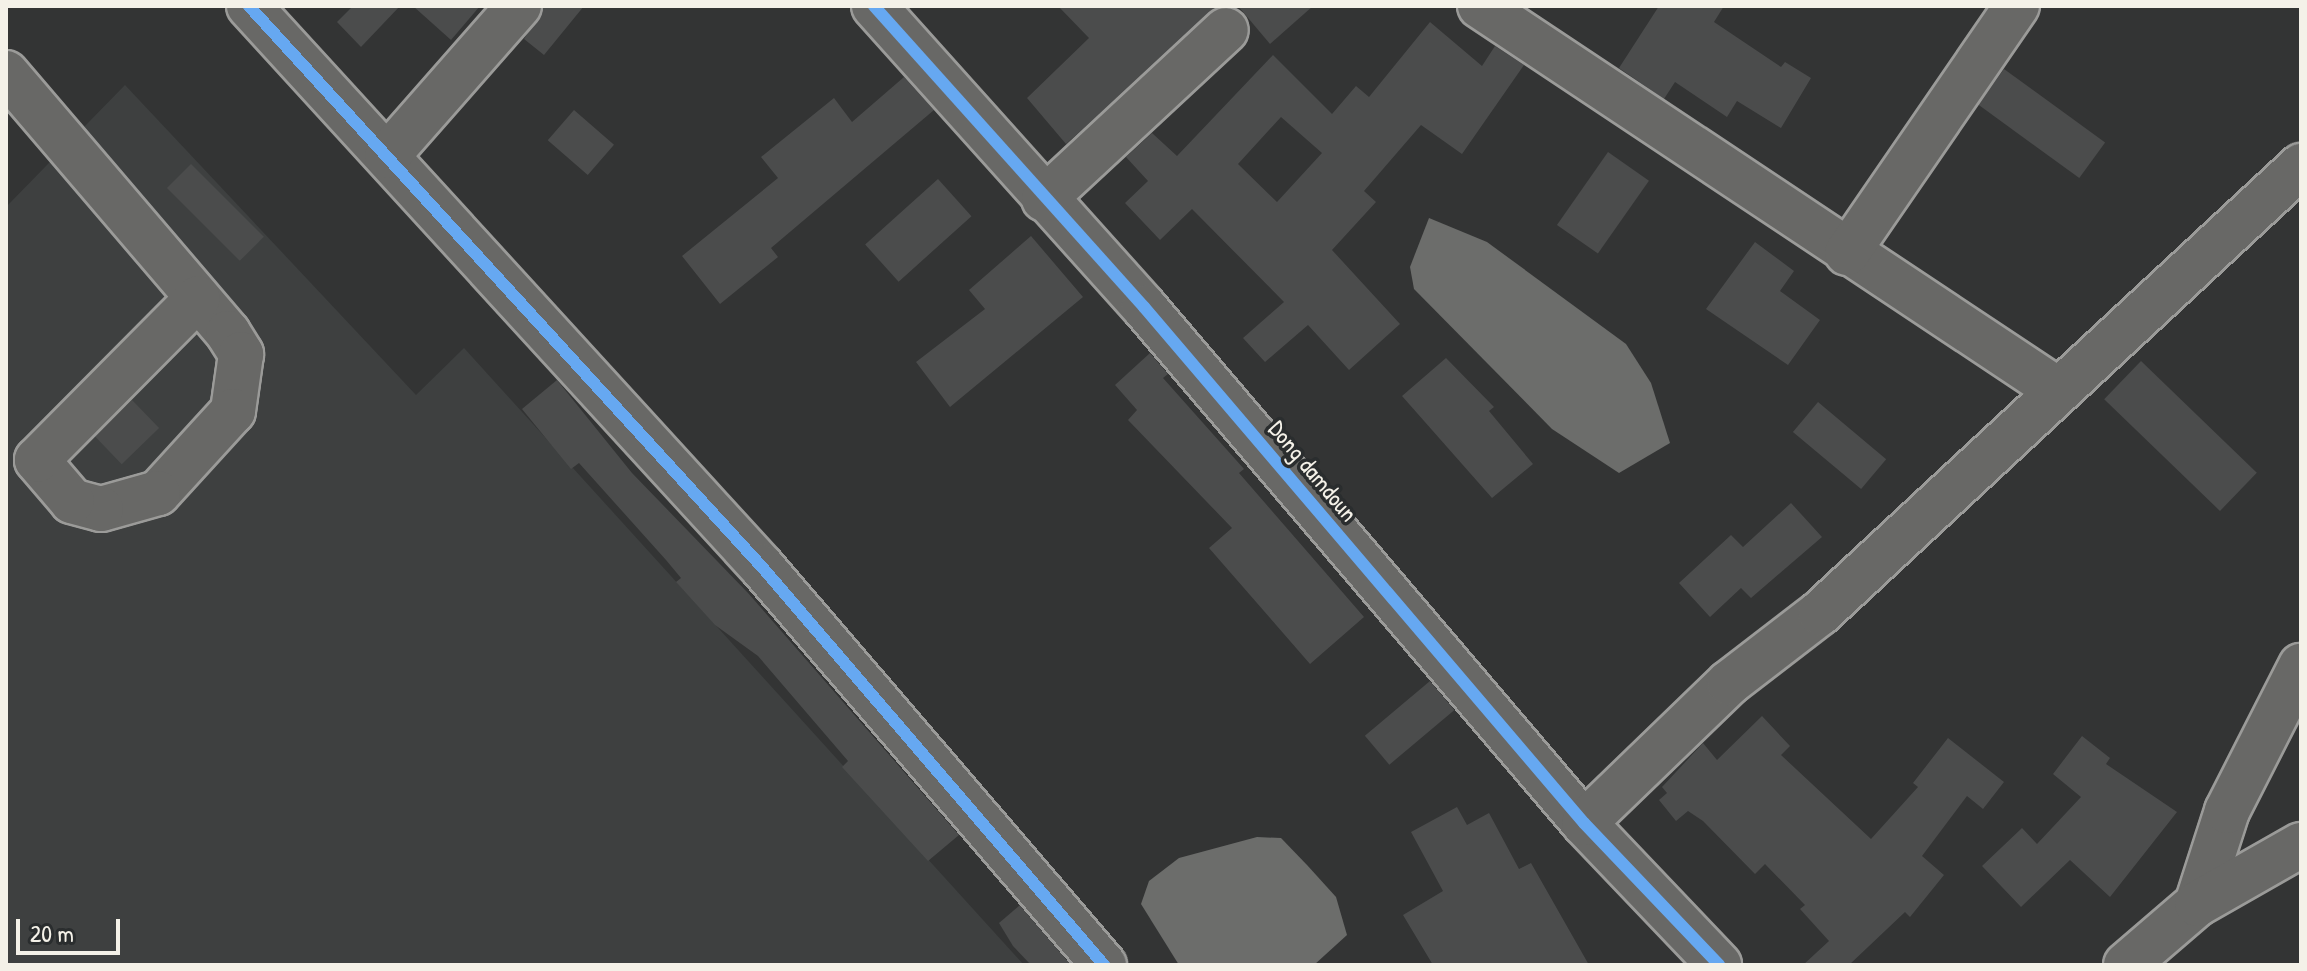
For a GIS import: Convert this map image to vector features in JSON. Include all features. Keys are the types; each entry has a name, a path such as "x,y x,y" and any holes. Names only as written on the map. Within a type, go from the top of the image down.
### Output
{"street":[{"path":"387,156 519,6"},
{"name":"Dong damdoun","path":"874,6 1144,307 1584,823 1719,965"},
{"path":"1480,6 1847,253 2056,389"},
{"path":"1847,253 2017,6"},
{"path":"252,7 762,567 1104,965"},
{"path":"1044,199 1226,30"},
{"path":"6,73 198,298 241,354 233,411 158,493 101,509 72,501 37,460 198,298"},
{"path":"1584,823 1729,683 1820,613 2056,389 2301,166"},
{"path":"2197,904 2227,811 2301,666"},
{"path":"2126,965 2197,904 2301,845"}],"shaded area":[{"path":"125,85 416,395 464,348 1024,965 6,965 6,207"},
{"path":"1429,218 1487,242 1626,344 1651,383 1670,443 1619,473 1552,429 1414,289 1410,267"},
{"path":"1257,837 1281,838 1307,865 1336,897 1347,935 1314,965 1179,965 1141,904 1149,881 1179,858"}],"building":[{"path":"353,6 400,6 361,47 337,22"},
{"path":"413,6 480,6 451,40"},
{"path":"544,6 584,6 544,55 524,39"},
{"path":"1058,6 1220,6 1066,144 1027,98 1089,38"},
{"path":"1238,6 1313,6 1270,44"},
{"path":"1659,6 1724,6 1714,22 1781,67 1785,62 1811,78 1781,128 1737,101 1727,117 1675,82 1664,99 1619,68"},
{"path":"1430,22 1482,66 1495,46 1524,65 1462,154 1421,125 1364,191 1376,202 1332,250 1400,324 1349,370 1308,325 1265,362 1243,338 1284,302 1192,209 1160,240 1125,203 1148,181 1126,157 1152,133 1177,156 1273,55 1332,114 1356,86 1369,97","holes":["1281,117 1322,153 1277,202 1238,164"]},
{"path":"2004,69 2105,142 2079,178 1978,105"},
{"path":"904,77 934,110 771,248 778,257 720,304 682,256 778,178 761,157 834,98 852,122"},
{"path":"574,110 614,145 588,175 548,140"},
{"path":"1608,152 1649,181 1598,254 1557,225"},
{"path":"191,164 264,237 240,261 167,188"},
{"path":"938,179 971,216 899,282 865,245"},
{"path":"1031,236 1083,297 950,407 916,362 985,309 969,290"},
{"path":"1755,242 1794,271 1780,291 1820,320 1788,365 1706,309"},
{"path":"1150,353 1168,374 1163,378 1244,469 1239,473 1364,617 1310,664 1209,548 1232,528 1128,420 1137,410 1115,385"},
{"path":"1446,358 1494,407 1489,411 1533,464 1492,498 1402,396"},
{"path":"2141,361 2257,473 2220,511 2104,399"},
{"path":"557,380 632,473 748,593 959,835 928,861 842,767 848,761 758,656 715,625 676,582 681,578 666,560 579,463 571,469 522,409"},
{"path":"132,400 159,428 122,464 95,436"},
{"path":"1818,402 1886,459 1861,489 1793,432"},
{"path":"1791,503 1822,537 1751,598 1741,588 1710,617 1679,583 1731,535 1743,547"},
{"path":"1430,681 1454,710 1389,765 1365,736"},
{"path":"1762,716 1790,746 1781,755 1871,839 1918,787 1913,783 1948,738 2004,782 1983,809 1967,796 1922,856 1944,875 1910,917 1905,912 1849,965 1803,965 1829,941 1800,909 1805,905 1765,864 1755,874 1703,821 1688,811 1676,821 1659,800 1667,793 1662,787 1703,743 1717,760"},
{"path":"2082,736 2110,758 2106,764 2177,812 2110,897 2070,860 2021,907 1982,866 2022,828 2037,844 2081,797 2053,774"},
{"path":"1457,807 1467,825 1489,813 1519,869 1531,863 1589,965 1433,965 1403,915 1443,891 1411,832"},
{"path":"1020,905 1071,965 1031,965 1013,946 999,923"}],"cycle path":[{"path":"249,6 762,567 1104,965"},
{"path":"874,6 1144,307 1584,823 1719,965"}]}
